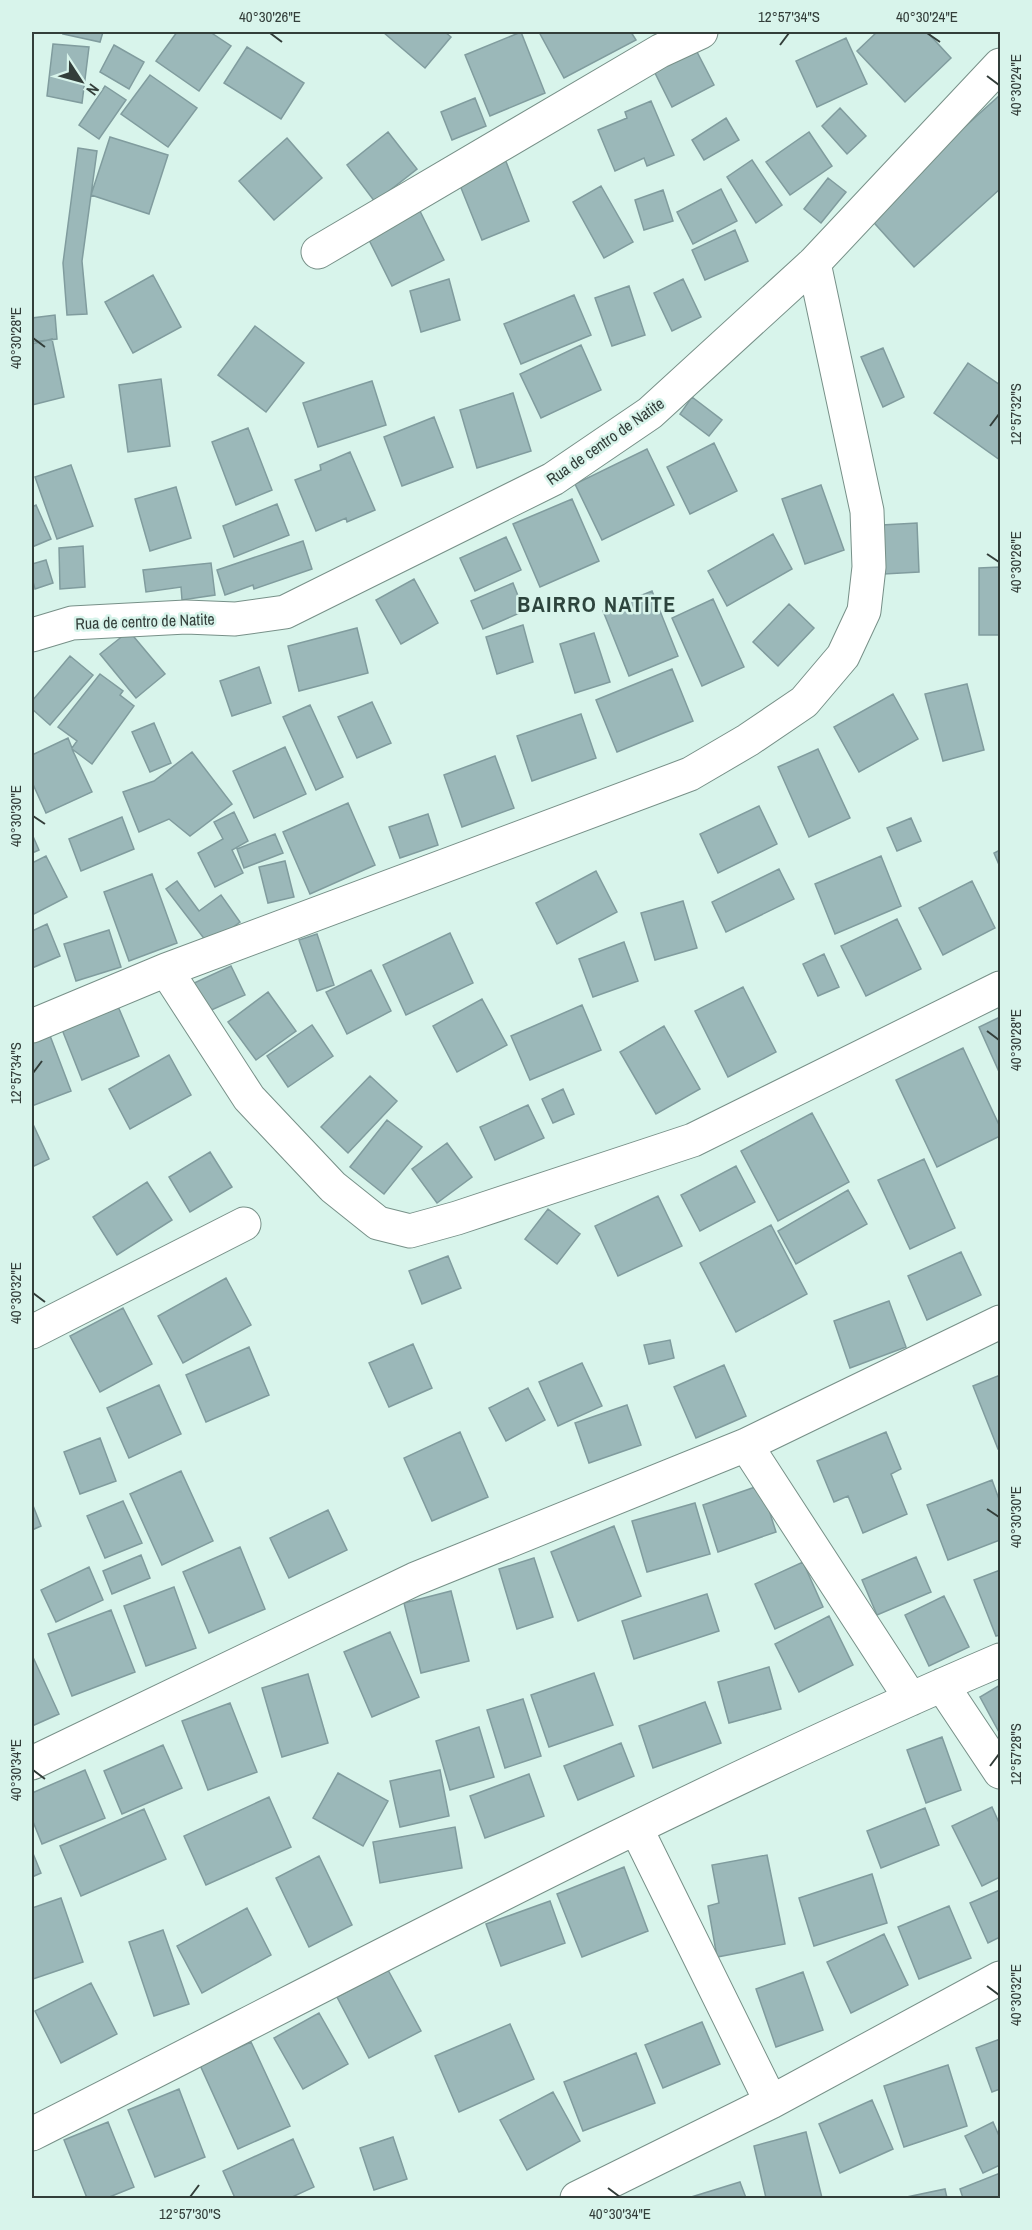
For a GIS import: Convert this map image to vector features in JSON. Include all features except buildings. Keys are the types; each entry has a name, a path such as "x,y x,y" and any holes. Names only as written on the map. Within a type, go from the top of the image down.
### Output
{"street":[{"path":"318,252 660,51 701,32"},
{"name":"Rua de centro de Natite","path":"32,635 72,623 186,617 235,619 285,612 554,479 650,413 814,263 1000,65"},
{"path":"32,1026 166,970 690,774 748,740 804,702 843,656 864,611 869,567 867,511 814,263"},
{"path":"166,970 249,1098 333,1187 378,1223 410,1231 457,1218 693,1140 1000,988"},
{"path":"32,1332 244,1224"},
{"path":"32,1763 415,1579 746,1445 1000,1322"},
{"path":"746,1445 911,1699"},
{"path":"32,2134 636,1828 911,1699 1000,1660"},
{"path":"942,1685 1000,1772"},
{"path":"636,1828 771,2103"},
{"path":"577,2199 771,2103 1000,1978"}],"district":[{"name":"BAIRRO NATITE","path":"597,604"}]}
